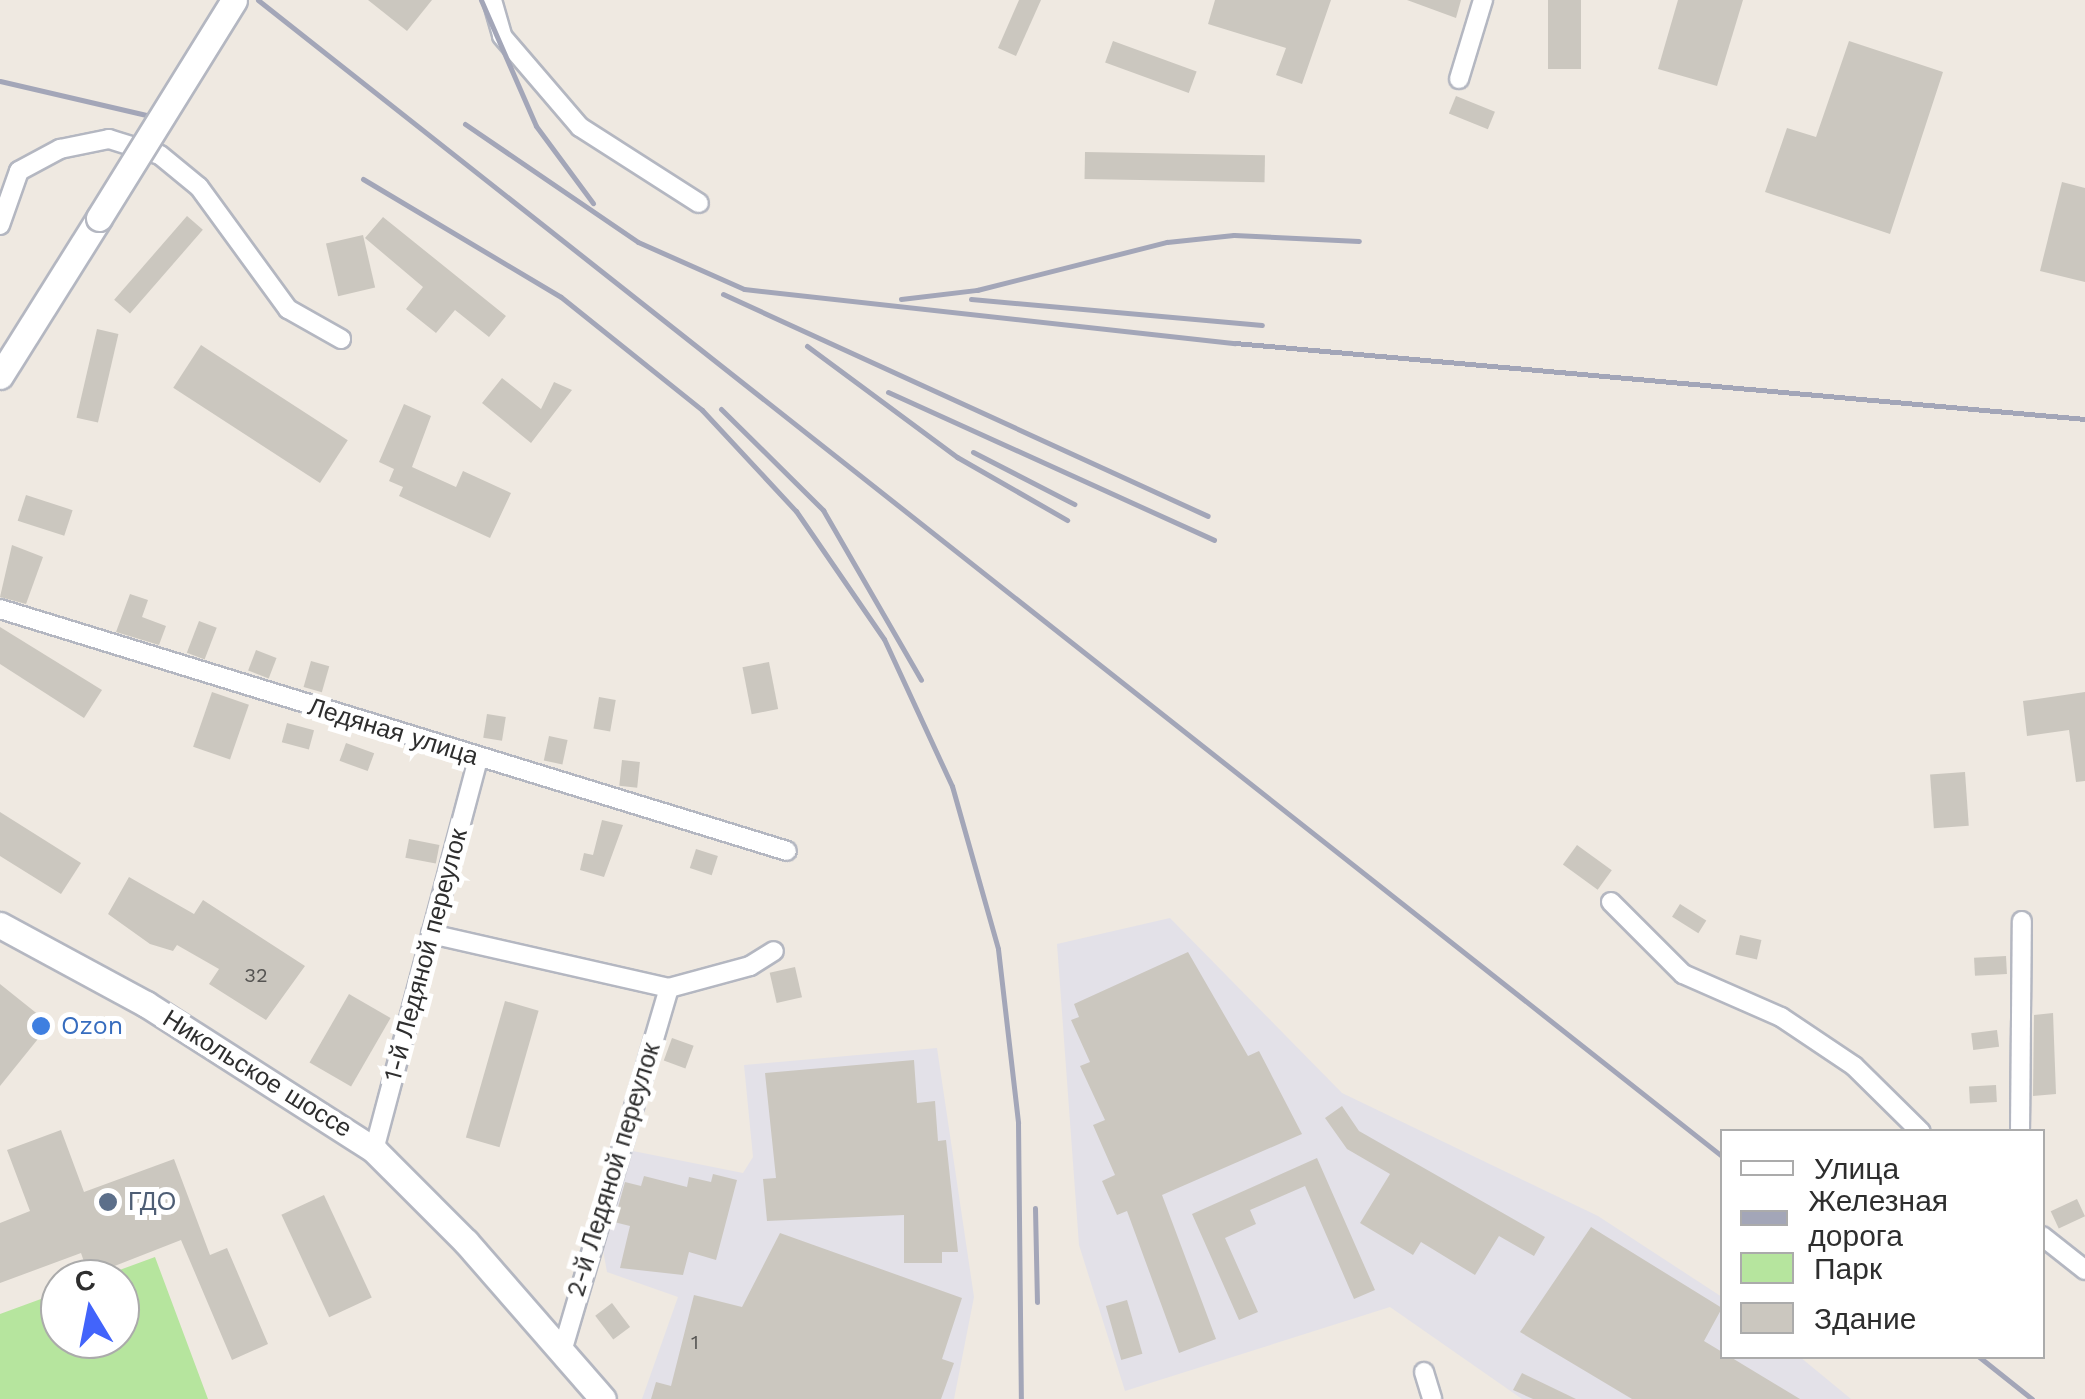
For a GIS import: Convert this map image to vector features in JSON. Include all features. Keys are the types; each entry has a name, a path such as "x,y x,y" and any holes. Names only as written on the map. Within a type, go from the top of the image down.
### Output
{"street":[{"path":"0,376 234,0"},
{"path":"492,0 502,36 580,127 699,204"},
{"path":"1459,79 1483,0"},
{"path":"0,225 19,171 60,149 108,139 160,154 199,188 288,309 341,339"},
{"name":"Ледяная улица","path":"0,609 788,852"},
{"name":"1-й Ледяной переулок","path":"374,1150 478,759"},
{"path":"1610,902 1684,974 1781,1017 1854,1066 1918,1129"},
{"path":"2020,1129 2022,921"},
{"name":"Никольское шоссе","path":"0,925 146,1004 374,1150 603,1399"},
{"path":"431,934 668,988 750,966 774,951"},
{"name":"2-й Ледяной переулок","path":"562,1352 668,988"},
{"path":"2045,1238 2085,1270"},
{"path":"1424,1372 1432,1399"}],"shaded area":[{"path":"1170,918 1342,1093 1598,1216 1720,1296 1720,1359 1802,1359 1851,1399 1522,1399 1390,1307 1125,1391 1079,1245 1057,944"},
{"path":"937,1048 974,1297 954,1399 642,1399 678,1297 607,1272 603,1250 628,1150 743,1173 753,1157 744,1065"}],"green space":[{"path":"155,1257 208,1399 0,1399 0,1314 40,1299 40,1359 140,1359 140,1262"}],"building":[{"path":"368,0 432,0 407,31"},
{"path":"1019,0 1041,0 1016,56 998,48"},
{"path":"1215,0 1331,0 1302,84 1276,75 1286,48 1208,24"},
{"path":"1407,0 1461,0 1456,18"},
{"path":"1548,0 1581,0 1581,69 1548,69"},
{"path":"1678,0 1743,0 1717,86 1658,69"},
{"path":"1113,41 1197,71 1189,93 1105,63"},
{"path":"1849,41 1943,72 1890,234 1765,192 1787,128 1816,137"},
{"path":"1456,96 1495,112 1488,129 1449,114"},
{"path":"1085,152 1265,155 1265,182 1085,179"},
{"path":"2062,182 2085,188 2085,282 2040,271"},
{"path":"187,216 203,230 130,314 114,300"},
{"path":"383,217 506,316 489,337 455,310 436,333 406,309 423,287 365,238"},
{"path":"363,235 375,288 338,296 326,244"},
{"path":"97,329 118,334 98,423 77,418"},
{"path":"201,345 348,440 320,483 173,388"},
{"path":"502,378 541,409 554,382 572,390 531,443 482,403"},
{"path":"404,404 431,416 412,467 456,487 463,471 511,493 490,538 399,496 403,487 389,481 394,469 379,462"},
{"path":"26,495 73,510 64,536 18,521"},
{"path":"12,545 43,557 26,604 0,597"},
{"path":"130,594 148,600 142,617 166,626 159,645 116,632"},
{"path":"199,621 217,628 205,660 187,653"},
{"path":"0,627 102,690 84,718 0,664"},
{"path":"256,650 277,658 269,678 248,671"},
{"path":"311,661 329,666 322,692 304,687"},
{"path":"769,662 778,709 752,714 742,667"},
{"path":"212,692 249,705 230,760 193,747"},
{"path":"2085,692 2085,781 2076,782 2069,730 2027,736 2023,701"},
{"path":"599,697 616,700 610,731 593,729"},
{"path":"487,714 506,717 502,741 483,738"},
{"path":"287,723 314,730 309,750 282,742"},
{"path":"549,736 568,740 562,764 544,760"},
{"path":"346,743 374,753 368,771 340,761"},
{"path":"622,760 640,762 637,788 619,786"},
{"path":"1965,772 1969,826 1934,828 1930,774"},
{"path":"0,812 81,863 61,894 0,856"},
{"path":"602,820 623,825 604,877 580,870 584,853 593,855"},
{"path":"409,839 439,845 436,864 405,858"},
{"path":"1577,845 1612,870 1598,890 1563,864"},
{"path":"696,849 718,856 712,875 690,868"},
{"path":"129,877 194,914 203,900 305,966 266,1020 209,984 219,969 177,945 173,951 150,944 108,914"},
{"path":"1680,904 1706,920 1698,933 1672,917"},
{"path":"1740,935 1761,940 1757,959 1736,954"},
{"path":"1188,952 1248,1056 1259,1051 1302,1134 1162,1195 1216,1339 1179,1353 1127,1211 1117,1215 1102,1181 1115,1175 1093,1125 1105,1120 1080,1066 1090,1062 1071,1020 1079,1017 1074,1004"},
{"path":"2006,956 2007,974 1975,976 1974,958"},
{"path":"795,967 802,997 777,1003 770,973"},
{"path":"0,984 50,1024 0,1086"},
{"path":"349,994 391,1018 351,1086 310,1062"},
{"path":"505,1001 539,1011 500,1147 466,1137"},
{"path":"2053,1013 2056,1094 2033,1096 2034,1015"},
{"path":"1997,1030 1999,1047 1973,1050 1971,1033"},
{"path":"672,1038 694,1046 685,1068 664,1061"},
{"path":"914,1060 917,1103 935,1101 938,1141 946,1140 958,1252 942,1252 942,1263 904,1263 904,1215 767,1221 763,1179 776,1178 765,1073"},
{"path":"1996,1085 1997,1102 1970,1103 1969,1086"},
{"path":"1342,1106 1359,1131 1545,1237 1534,1256 1499,1236 1475,1275 1421,1242 1413,1255 1360,1223 1390,1174 1347,1149 1325,1118"},
{"name":"ГДО","path":"61,1130 84,1192 174,1159 210,1255 227,1248 268,1344 232,1360 181,1240 132,1259 83,1259 81,1253 65,1259 40,1259 40,1268 0,1283 0,1223 30,1211 7,1150"},
{"path":"1317,1158 1375,1290 1354,1299 1305,1186 1250,1210 1256,1224 1225,1238 1258,1312 1239,1320 1192,1214"},
{"path":"713,1174 737,1180 716,1260 689,1252 683,1275 620,1268 630,1226 614,1222 625,1182 641,1186 644,1176 687,1187 689,1177 711,1182"},
{"path":"324,1195 372,1297 329,1317 281,1215"},
{"path":"2077,1199 2085,1216 2059,1228 2051,1211"},
{"path":"1591,1227 1720,1307 1704,1341 1720,1351 1720,1359 1734,1359 1800,1399 1632,1399 1520,1332"},
{"path":"780,1233 962,1298 942,1359 954,1363 941,1399 651,1399 656,1382 671,1386 694,1295 742,1307"},
{"path":"1127,1300 1142,1354 1121,1360 1106,1306"},
{"path":"612,1303 630,1327 613,1340 595,1316"},
{"path":"1522,1373 1576,1399 1533,1399 1513,1390"}],"railway":[{"path":"258,0 1720,1154"},
{"path":"481,0 536,126 593,203"},
{"path":"0,81 155,117"},
{"path":"465,124 638,242 744,289 1235,343 2085,419"},
{"path":"363,179 561,297 702,410 796,511 884,639 952,786 998,949 1018,1123 1021,1399"},
{"path":"901,299 977,290 1167,242 1234,235 1359,241"},
{"path":"723,294 1208,516"},
{"path":"971,299 1262,325"},
{"path":"807,346 957,457 1067,520"},
{"path":"888,392 1214,540"},
{"path":"721,409 823,510 921,680"},
{"path":"973,452 1074,504"},
{"path":"1035,1208 1037,1302"},
{"path":"1982,1359 2032,1399"}],"place":[{"name":"Ozon","path":"41,1026"},
{"name":"ГДО","path":"108,1202"}]}
